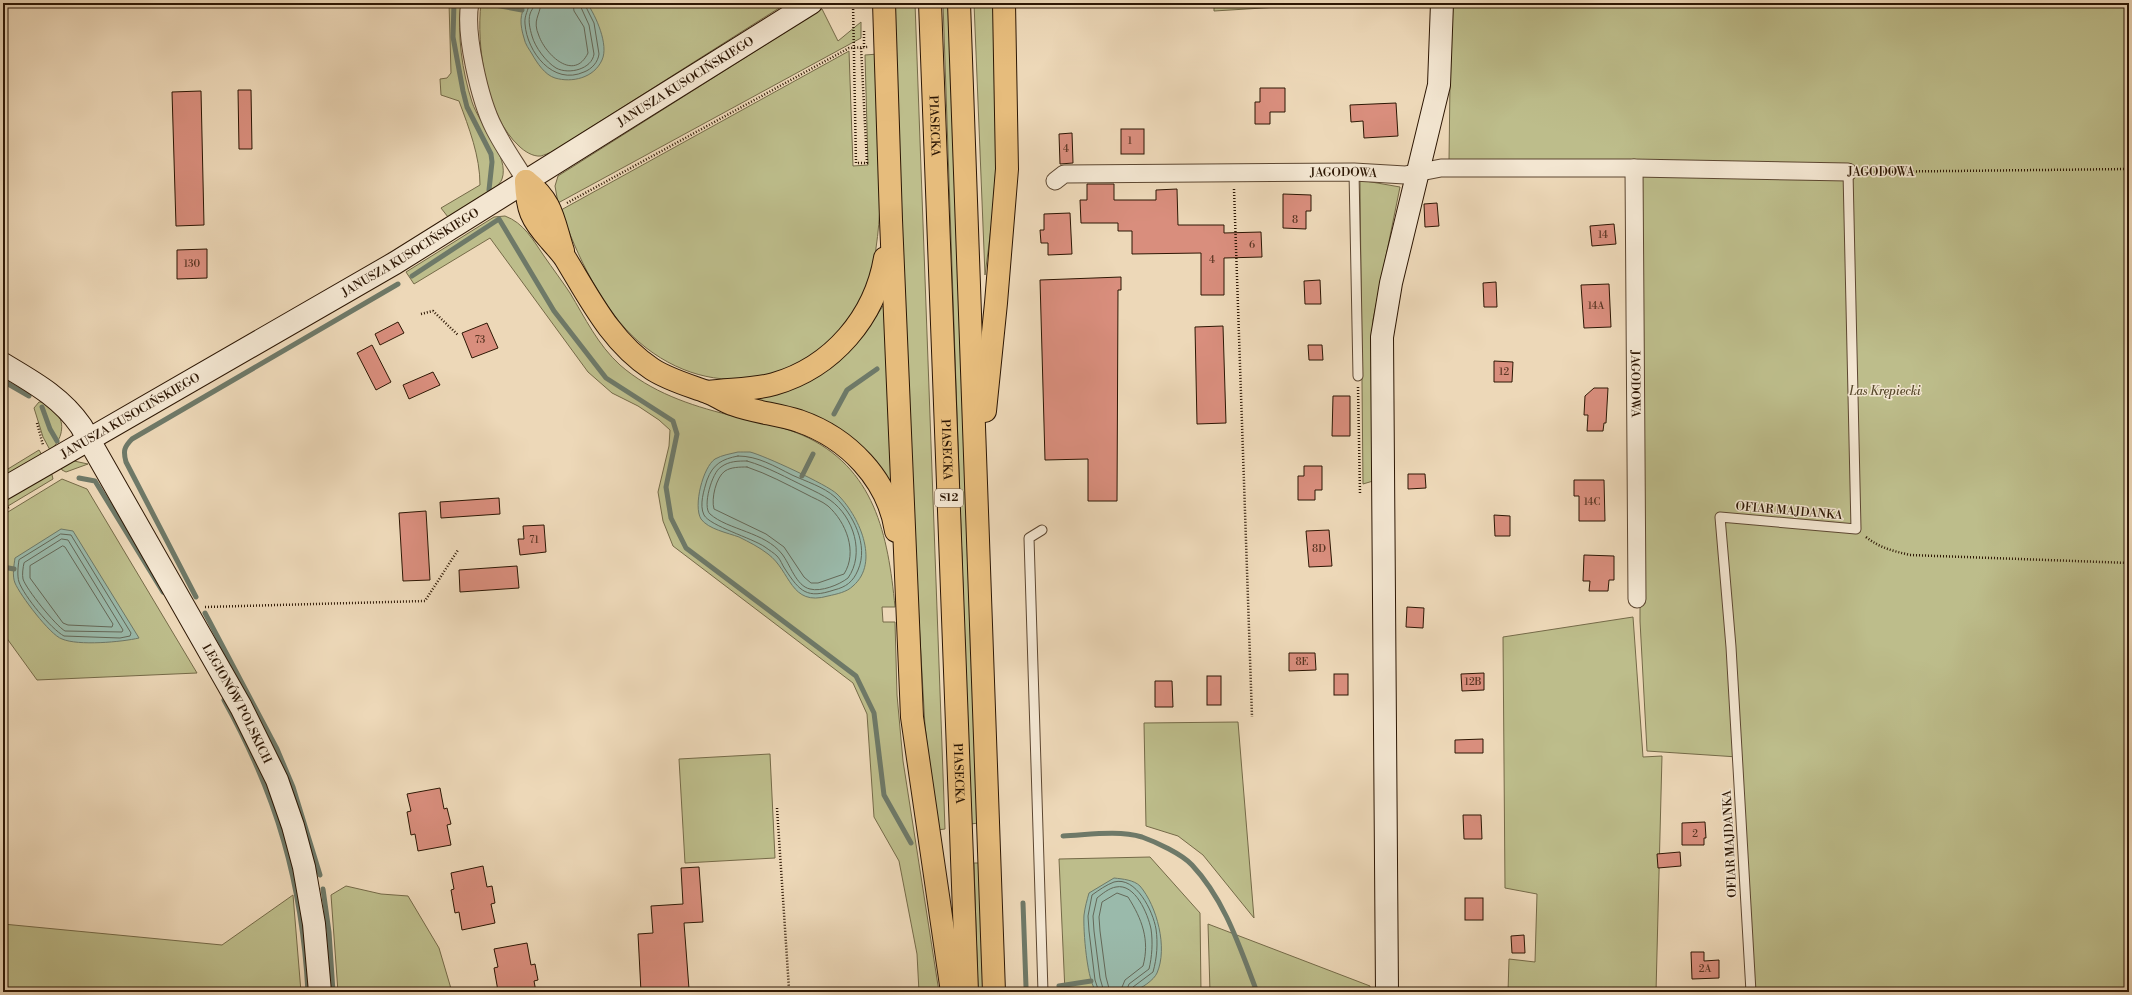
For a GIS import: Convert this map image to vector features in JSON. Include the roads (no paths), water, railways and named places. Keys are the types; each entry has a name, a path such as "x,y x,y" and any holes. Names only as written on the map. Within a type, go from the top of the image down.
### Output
{"highway":[{"path":"884,3 891,220 907,604 914,731 952,992"},
{"name":"PIASECKA","path":"930,3 967,992"},
{"name":"S12","path":"959,3 994,992"},
{"path":"976,490 996,303 1007,169 1004,3"},
{"path":"526,181 540,192 551,211 564,256"},
{"path":"526,181 527,204 532,219 564,256 593,306 624,346 652,369 669,378 708,392 732,404 800,422 842,444 858,457 879,486 893,515 907,604"},
{"path":"708,392 759,386 789,379 807,371 844,342 871,305 882,278 891,220"}],"street":[{"path":"470,3 470,36 473,60 486,108 493,128 526,181"},
{"name":"JANUSZA KUSOCIŃSKIEGO","path":"3,490 395,263 811,3"},
{"path":"1387,992 1382,337 1391,283 1439,85 1442,3"},
{"name":"JAGODOWA","path":"1055,181 1064,174 1354,172 1405,175 1441,168 1634,168 1848,172"},
{"name":"JAGODOWA","path":"1634,168 1637,599"},
{"name":"LEGIONÓW POLSKICH","path":"3,364 47,390 76,419 89,439 254,731 284,799 299,846 311,900 320,992"}],"lane":[{"path":"1354,172 1358,376"},
{"name":"OFIAR MAJDANKA","path":"1751,992 1731,647 1720,517 1856,529 1848,172"},
{"path":"1042,530 1029,538 1036,820 1043,992"}],"water":[{"path":"527,3 587,3 598,23 604,47 602,60 594,71 582,78 568,80 555,78 542,68 527,46 523,33 521,15"},
{"path":"738,452 750,452 757,454 795,471 831,490 845,503 859,526 866,552 865,564 861,576 851,588 828,596 815,598 806,596 798,592 792,586 776,561 765,551 739,537 713,528 701,519 698,505 700,487 707,470 715,459"},
{"path":"61,529 73,531 139,638 122,641 89,643 62,639 43,623 29,605 18,589 14,580 15,558"},
{"path":"1114,878 1132,881 1140,886 1146,894 1156,916 1161,940 1160,963 1155,976 1147,984 1140,988 1125,993 1097,992 1088,968 1085,943 1084,915 1089,893"}],"waterway":[{"path":"454,3 453,37 463,91 467,107 491,154 492,162 489,190"},
{"path":"484,3 522,10"},
{"path":"412,276 499,219 554,311 606,378 673,421 677,434 666,487 671,518 686,548 856,676 874,713 884,795 911,843"},
{"path":"196,597 126,462 124,452 127,444 132,439 398,284"},
{"path":"834,414 847,390 877,369"},
{"path":"3,381 29,396"},
{"path":"42,407 50,429 57,441"},
{"path":"802,476 813,454"},
{"path":"79,478 95,481 163,592"},
{"path":"3,567 14,569"},
{"path":"205,613 277,749 293,787 320,875"},
{"path":"224,700 259,771 284,841 300,913 308,992"},
{"path":"1063,836 1103,834 1133,835 1161,845 1188,861 1204,879 1223,909 1238,942 1257,992"},
{"path":"323,889 329,932 333,992"},
{"path":"1023,903 1026,987"},
{"path":"1059,986 1091,981"}],"park label":[{"name":"Las Krępiecki","path":"1885,391"}]}
